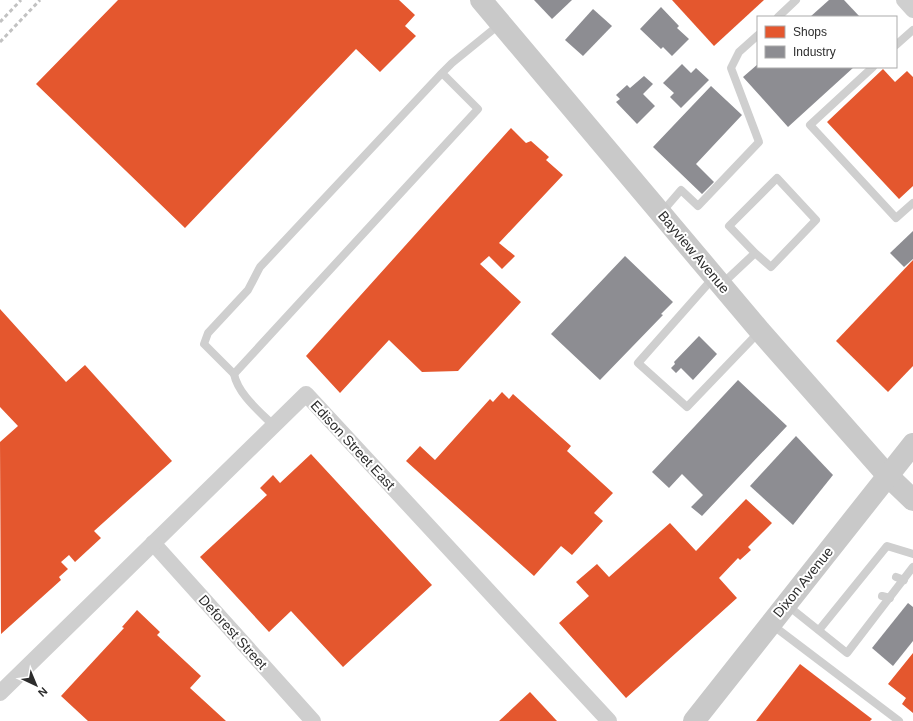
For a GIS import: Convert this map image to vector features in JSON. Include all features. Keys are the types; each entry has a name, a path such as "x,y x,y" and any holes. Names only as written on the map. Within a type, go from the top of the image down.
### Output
{"street":[{"name":"Bayview Avenue","path":"480,0 760,331 888,476 913,500"},
{"path":"904,0 913,10"},
{"name":"Edison Street East","path":"0,693 306,394 609,721"},
{"name":"Dixon Avenue","path":"694,721 913,444"},
{"name":"Deforest Street","path":"153,543 314,721"}],"lane":[{"path":"779,16 796,0"},
{"path":"273,425 249,401 235,380 234,374 204,344 208,333 248,290 260,267 442,73 500,24"},
{"path":"897,44 913,30"},
{"path":"661,213 681,190 698,206 760,142 731,68 739,52 757,36"},
{"path":"872,68 810,125 896,218 913,202"},
{"path":"234,374 478,109 442,73"},
{"path":"777,178 816,220 771,267 755,253 729,226 777,178"},
{"path":"755,253 718,280 638,363 687,407 760,331"},
{"path":"819,630 843,606 873,568 887,546 913,554"},
{"path":"786,604 847,653 872,615 900,579 913,567"},
{"path":"771,624 899,721"}],"building: Shops":[{"path":"118,0 399,0 415,15 405,26 416,36 380,72 356,49 185,228 36,84"},
{"path":"672,0 764,0 714,46"},
{"path":"883,69 895,82 907,71 913,77 913,186 899,199 827,122"},
{"path":"511,128 526,143 531,141 549,157 546,160 563,175 499,243 515,256 502,269 489,256 480,264 521,302 458,371 422,372 389,340 340,393 306,356"},
{"path":"913,260 913,366 888,392 836,341"},
{"path":"0,309 66,382 85,365 172,461 94,531 101,538 75,562 69,555 61,562 68,569 59,577 61,580 1,634 0,442 18,426 0,407"},
{"path":"502,392 509,399 513,394 571,446 567,451 613,493 594,513 603,521 572,555 561,546 534,576 406,461 420,446 435,460 490,399 493,402"},
{"path":"311,454 432,585 343,667 291,611 269,632 200,557 267,495 260,488 273,475 280,483"},
{"path":"746,499 772,523 748,547 751,550 740,560 738,558 719,578 737,598 626,698 559,623 589,596 576,582 597,564 609,577 670,523 696,551"},
{"path":"137,610 160,632 157,635 201,676 190,688 226,721 88,721 61,696 124,628 122,627"},
{"path":"913,653 913,713 902,704 906,698 888,684"},
{"path":"800,664 872,719 870,721 756,721"},
{"path":"530,692 557,721 499,721"}],"building: Industry":[{"path":"534,0 572,0 552,19"},
{"path":"829,0 844,0 859,16 811,16"},
{"path":"661,7 679,26 677,28 689,39 672,56 663,47 661,49 640,29"},
{"path":"593,9 612,26 583,56 565,40"},
{"path":"682,64 691,73 696,68 709,80 681,108 670,97 674,93 663,83"},
{"path":"757,65 757,68 853,68 788,127 743,77"},
{"path":"644,76 653,84 643,94 655,106 637,124 616,102 620,99 616,95 627,85 630,88"},
{"path":"711,86 742,115 696,164 714,182 702,194 653,147"},
{"path":"913,231 913,259 904,267 890,253"},
{"path":"625,256 673,302 661,314 663,315 600,380 551,334"},
{"path":"699,336 717,354 693,380 681,368 676,373 671,368 675,364 674,362"},
{"path":"738,380 787,426 702,516 691,507 703,495 682,474 669,488 652,472"},
{"path":"796,436 833,475 793,525 750,486"},
{"path":"908,603 913,607 913,641 893,666 872,648"}],"railway":[{"path":"0,22 21,0"},
{"path":"0,42 40,0"}]}
